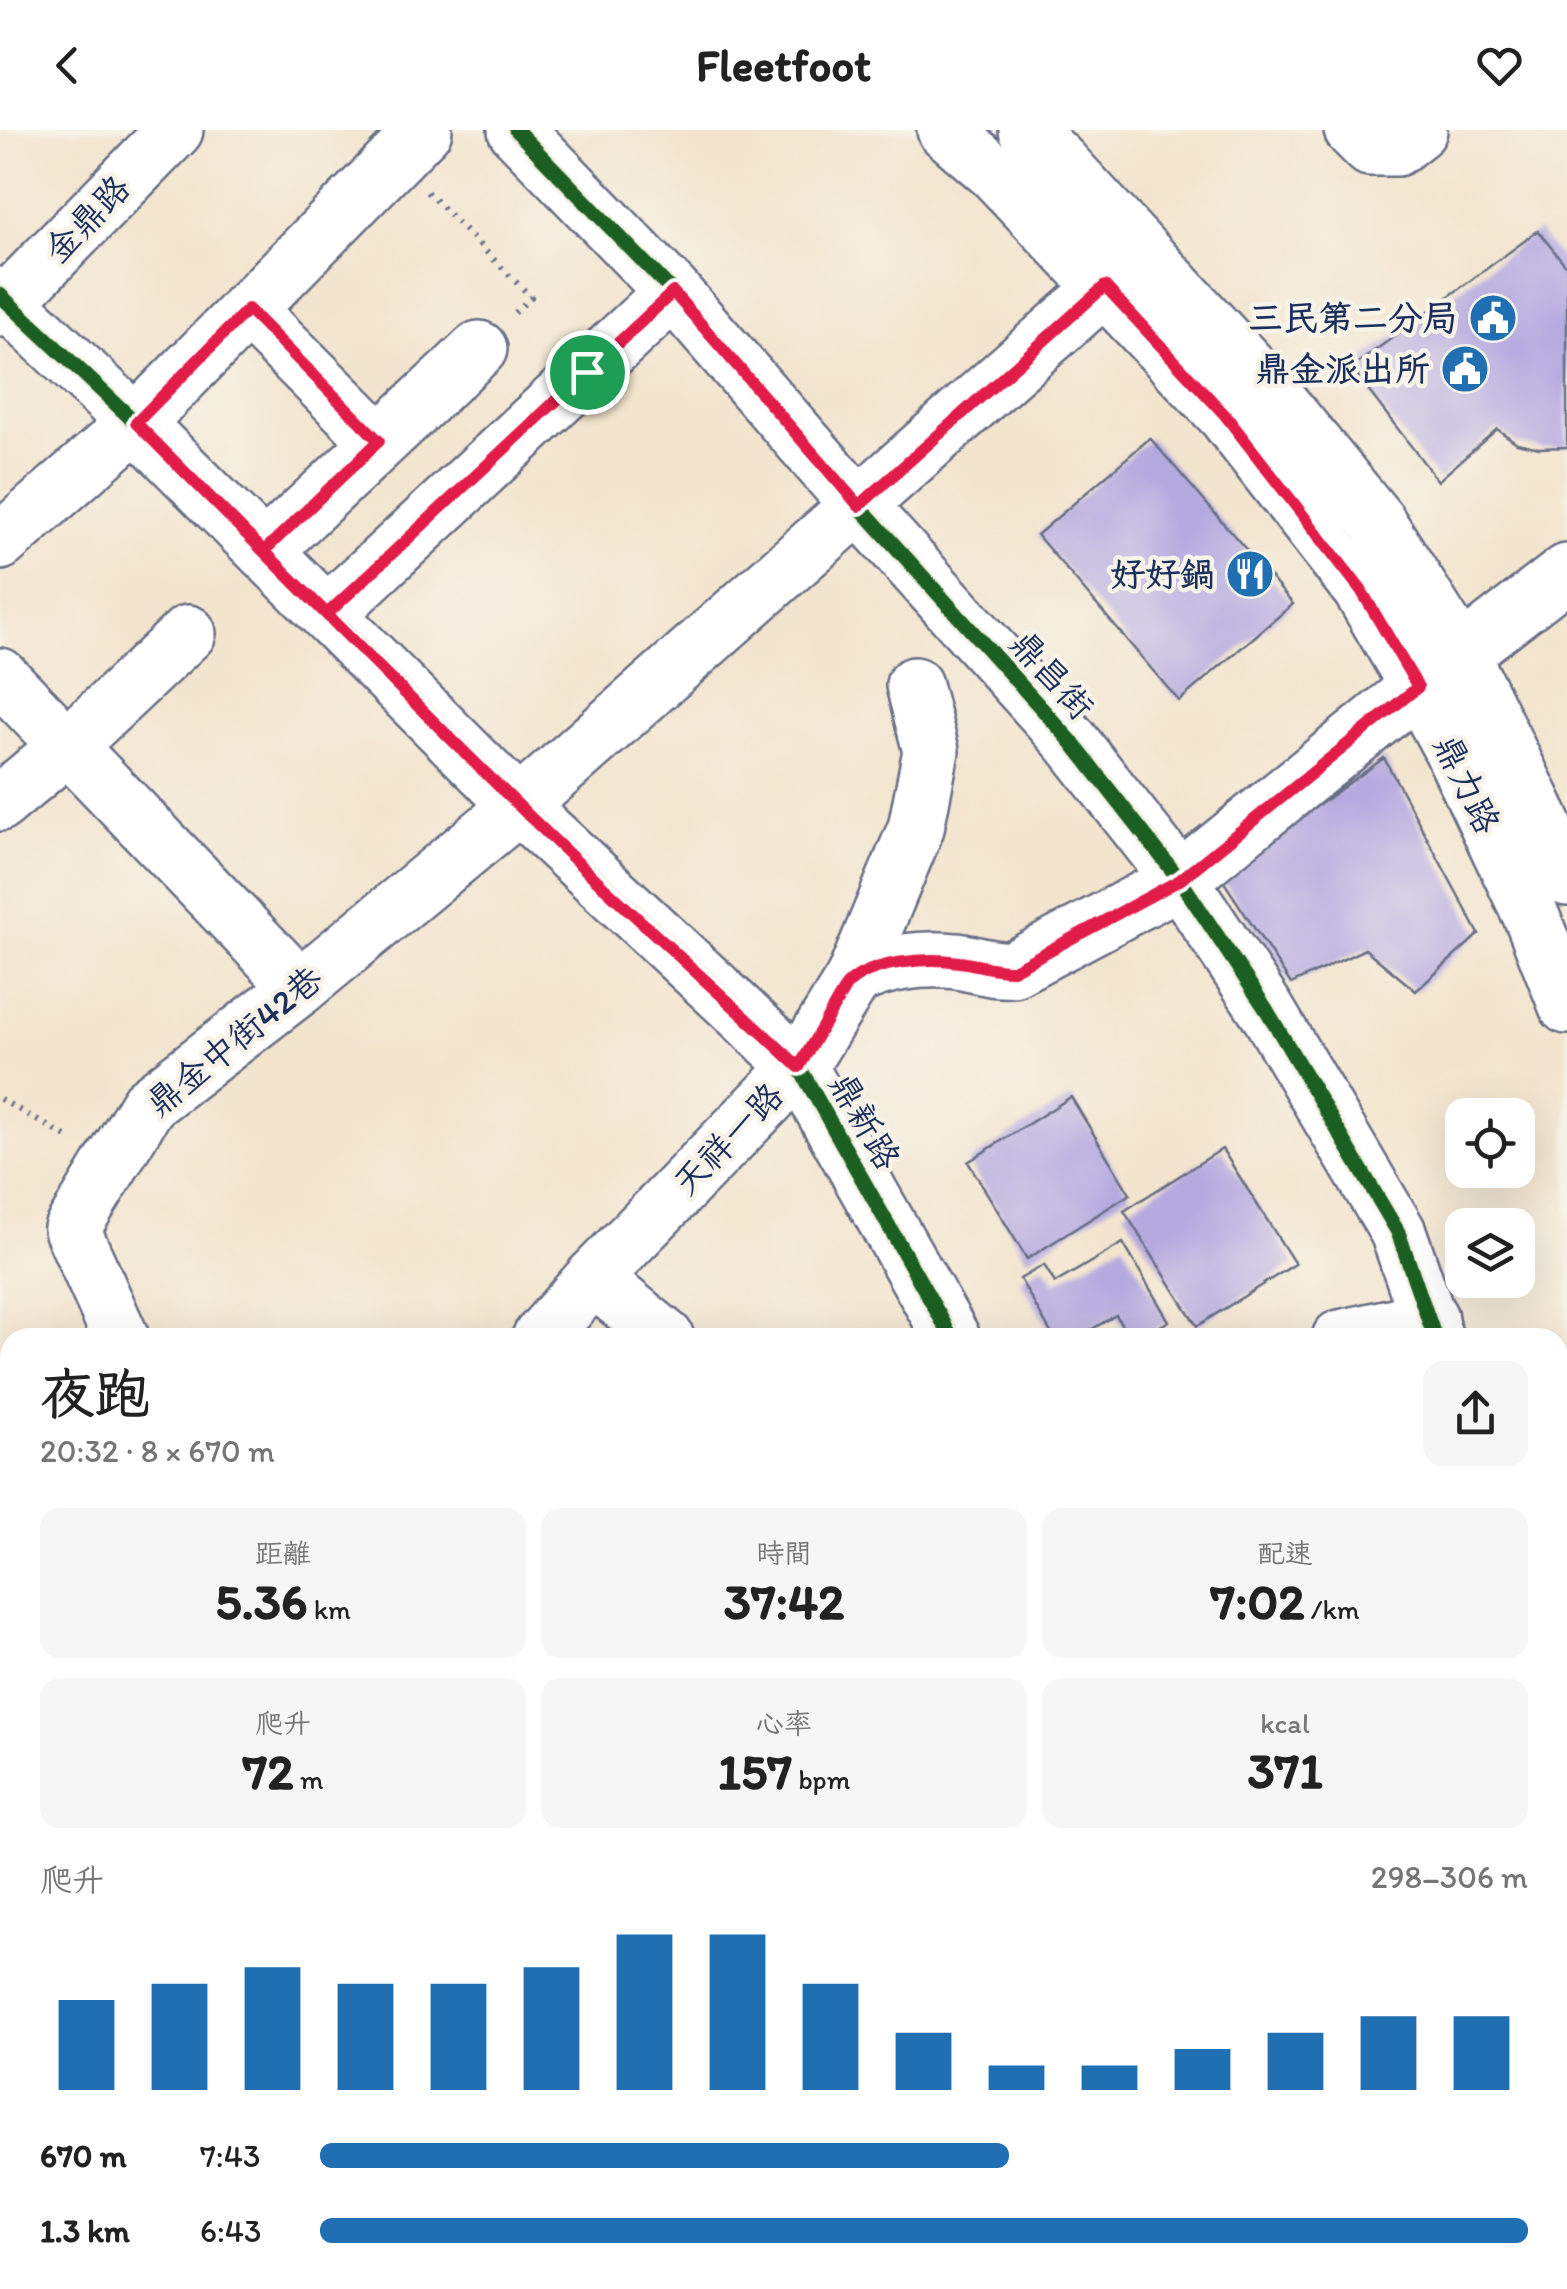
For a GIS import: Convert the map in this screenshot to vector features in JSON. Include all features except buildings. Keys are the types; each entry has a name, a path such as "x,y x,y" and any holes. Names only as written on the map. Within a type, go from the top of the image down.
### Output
{"street":[{"name":"金鼎路","path":"3,301 175,130"},
{"name":"鼎昌街","path":"516,130 673,292 1070,740 1180,880 1266,1008 1398,1232 1433,1328"},
{"name":"鼎力路","path":"945,130 996,174 1225,415 1361,590 1550,914 1567,1006"},
{"path":"1352,130 1370,148 1396,148 1419,130"},
{"path":"996,174 1038,133"},
{"name":"鼎力路","path":"1038,133 1262,381 1377,521 1461,654 1567,878"},
{"path":"0,542 136,423 409,145"},
{"name":"鼎金中街42巷","path":"117,1328 72,1229 148,1104 300,987 519,806 1105,286"},
{"path":"327,614 673,292"},
{"name":"鼎新路","path":"3,301 136,423 519,806 799,1067 946,1328"},
{"path":"248,309 379,441"},
{"path":"264,551 479,349"},
{"path":"854,978 898,963 932,961 1013,970 1180,880 1567,572"},
{"path":"0,803 69,745 188,632"},
{"path":"0,676 300,987"},
{"name":"天祥一路","path":"549,1328 799,1067 854,978 916,828 931,751 914,684"},
{"path":"593,1278 654,1328"}],"path":[{"path":"409,145 531,297 479,349"},
{"path":"0,1099 112,1162"}],"cycle path":[{"path":"516,130 673,292 1070,740 1180,880 1266,1009 1398,1232 1432,1328"},
{"path":"0,295 136,423 519,806 799,1067 946,1328"}],"place":[{"name":"三民第二分局","path":"1493,318"},
{"name":"鼎金派出所","path":"1465,369"},
{"name":"好好鍋","path":"1250,574"}],"route":[{"path":"587,372 327,614 264,551 379,441 248,309 136,423 200,487 264,551 423,710 519,806 799,1067 854,978 898,963 932,961 952,960 998,971 1013,970 1180,880 1418,687 1361,590 1225,415 1105,286 859,506 673,292 587,372"}]}
